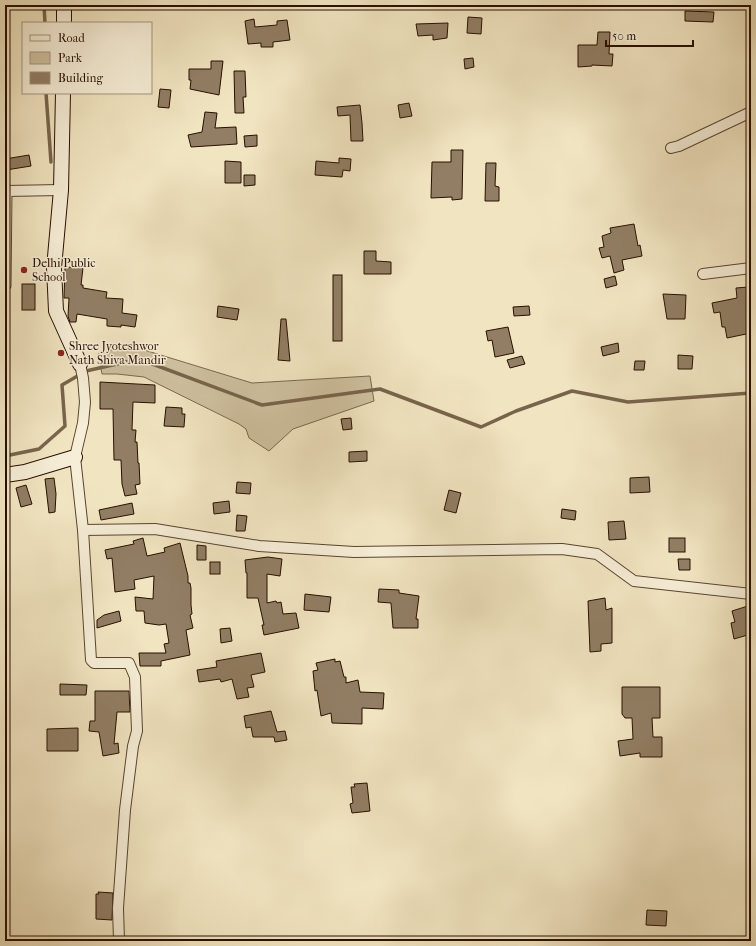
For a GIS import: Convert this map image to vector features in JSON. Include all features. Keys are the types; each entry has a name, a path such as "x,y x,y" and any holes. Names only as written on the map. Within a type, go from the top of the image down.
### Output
{"street":[{"path":"64,5 64,22"},
{"path":"63,94 61,190 54,268 56,311 81,371 85,402 83,423 75,457 83,530 91,660 94,663 129,663 135,677 137,731 133,746 125,810 118,908 119,941"},
{"path":"671,148 679,146 751,112"},
{"path":"7,191 61,190"},
{"path":"703,274 751,268"},
{"path":"5,475 25,472 75,457"},
{"path":"83,530 155,529 258,546 354,552 562,549 597,554 634,581 751,594"}],"lane":[{"path":"7,191 8,286"}],"green space":[{"path":"128,345 252,383 370,376 374,401 293,429 269,451 249,438 246,429 239,424 144,377 102,374 98,354"}],"building":[{"path":"685,11 714,12 713,22 685,21"},
{"path":"468,17 482,18 481,34 467,33"},
{"path":"254,19 255,27 277,25 277,21 287,20 290,40 273,42 273,47 261,47 261,43 248,44 245,21"},
{"path":"448,23 447,38 433,40 433,35 418,36 416,24"},
{"path":"598,32 610,32 609,54 613,54 612,66 592,65 578,67 578,45 597,45"},
{"path":"473,58 474,67 465,69 464,59"},
{"path":"211,61 223,61 219,95 190,89 191,80 189,80 189,69 211,69"},
{"path":"234,71 245,71 246,97 243,97 244,113 235,113"},
{"path":"160,89 171,90 169,108 158,107"},
{"path":"409,103 412,116 400,118 398,105"},
{"path":"360,105 363,141 351,141 350,115 338,116 337,107"},
{"path":"205,112 217,113 215,128 236,127 237,144 191,147 188,135 202,132"},
{"path":"257,135 257,146 245,147 244,136"},
{"path":"451,150 463,150 462,199 452,200 452,197 431,198 432,162 451,162"},
{"path":"29,155 31,166 6,170 5,159"},
{"path":"339,158 351,159 350,171 343,170 342,177 315,175 316,161 339,163"},
{"path":"225,161 241,162 241,183 225,183"},
{"path":"486,163 496,163 495,186 499,187 499,201 485,201"},
{"path":"244,175 255,175 255,185 244,186"},
{"path":"634,224 638,246 640,245 642,256 622,260 624,270 614,273 610,256 602,258 599,248 604,247 602,236 611,233 610,228"},
{"path":"364,251 376,251 376,261 391,262 391,274 364,274"},
{"path":"65,267 83,268 81,285 83,285 83,288 107,292 106,298 123,299 122,313 137,315 135,327 121,325 121,327 107,326 107,319 77,314 76,322 70,322 68,316 69,298 64,298"},
{"path":"333,275 342,275 342,341 333,341"},
{"path":"615,276 617,285 606,288 604,279"},
{"path":"22,284 35,284 35,310 22,310"},
{"path":"748,287 751,296 751,333 727,338 725,327 722,327 720,312 714,313 712,303 737,298 736,288"},
{"path":"663,294 686,295 685,319 667,319"},
{"path":"218,306 239,309 237,320 217,317"},
{"path":"529,306 530,315 514,316 513,307"},
{"path":"281,319 286,319 290,361 278,360"},
{"path":"508,327 514,353 495,357 492,340 488,341 486,331"},
{"path":"618,343 619,352 603,356 601,347"},
{"path":"678,355 693,356 692,369 678,369"},
{"path":"522,356 525,364 510,368 507,360"},
{"path":"635,361 645,361 644,370 634,370"},
{"path":"100,382 155,385 155,403 133,402 132,430 136,430 135,442 137,442 140,484 135,485 137,494 125,496 122,484 121,460 114,460 113,409 100,409"},
{"path":"166,407 182,408 182,414 185,414 184,427 164,426"},
{"path":"351,418 352,429 343,430 341,419"},
{"path":"367,451 367,461 349,462 349,452"},
{"path":"649,477 650,492 630,493 630,478"},
{"path":"54,478 56,494 55,512 49,513 45,479"},
{"path":"237,482 251,483 250,494 236,493"},
{"path":"26,485 32,504 21,507 16,488"},
{"path":"449,490 461,493 456,513 444,510"},
{"path":"229,501 230,512 214,514 213,503"},
{"path":"132,503 134,514 101,520 99,510"},
{"path":"562,509 576,511 575,520 561,518"},
{"path":"237,515 247,516 245,531 236,531"},
{"path":"624,521 626,539 609,540 608,522"},
{"path":"143,538 147,556 165,552 164,548 180,543 188,576 188,583 190,583 191,588 192,614 190,615 193,628 186,630 190,655 161,661 161,666 140,666 139,653 166,653 164,644 169,643 166,624 159,625 145,623 144,611 136,611 135,597 153,599 154,576 134,580 135,589 115,592 112,558 107,559 105,550 134,544 133,541"},
{"path":"669,538 685,538 685,552 669,552"},
{"path":"197,545 206,546 206,560 197,560"},
{"path":"268,557 282,559 280,576 267,574 267,603 276,601 277,603 281,602 283,614 296,613 299,628 264,635 262,625 264,625 258,598 247,598 247,573 245,560"},
{"path":"678,559 690,559 690,570 679,570"},
{"path":"210,562 220,562 220,574 210,574"},
{"path":"379,589 399,590 399,593 419,596 416,619 418,619 418,628 393,628 391,603 378,602"},
{"path":"305,594 331,597 329,612 304,610"},
{"path":"605,598 606,610 612,608 612,643 601,644 601,651 590,652 588,601"},
{"path":"751,605 751,634 734,639 731,623 735,622 732,611"},
{"path":"119,611 121,621 97,628 97,620 104,615"},
{"path":"230,628 232,641 221,643 220,629"},
{"path":"261,653 265,672 251,675 254,687 247,688 249,697 237,699 232,679 221,682 220,679 199,682 197,670 217,667 216,661"},
{"path":"335,659 335,662 340,661 344,677 346,677 346,683 358,680 360,692 384,693 383,709 362,708 362,724 332,723 331,713 321,716 317,690 315,691 313,671 318,670 316,663"},
{"path":"60,684 87,685 86,695 60,695"},
{"path":"622,687 660,687 660,718 652,718 653,737 662,737 662,757 640,757 640,753 620,756 618,741 633,739 632,718 625,718 622,714"},
{"path":"95,691 129,691 130,712 117,712 114,744 118,743 119,753 103,756 99,732 89,731 90,721 95,721"},
{"path":"271,711 277,732 285,731 287,740 275,742 274,737 253,737 251,727 246,728 244,716"},
{"path":"78,728 78,751 47,751 47,729"},
{"path":"367,783 370,811 352,813 350,804 353,803 351,787 355,787 354,784"},
{"path":"98,892 113,893 112,920 96,919 96,894 99,894"},
{"path":"647,910 667,911 666,926 646,925"}],"waterway":[{"path":"44,5 45,22"},
{"path":"46,94 51,162"},
{"path":"5,456 39,449 65,426 62,385 86,371 139,359 262,405 380,389 481,427 516,411 572,391 628,402 751,393"}],"place":[{"name":"Delhi Public School","path":"24,270"},
{"name":"Shree Jyoteshwor Nath Shiva Mandir","path":"61,353"}]}
